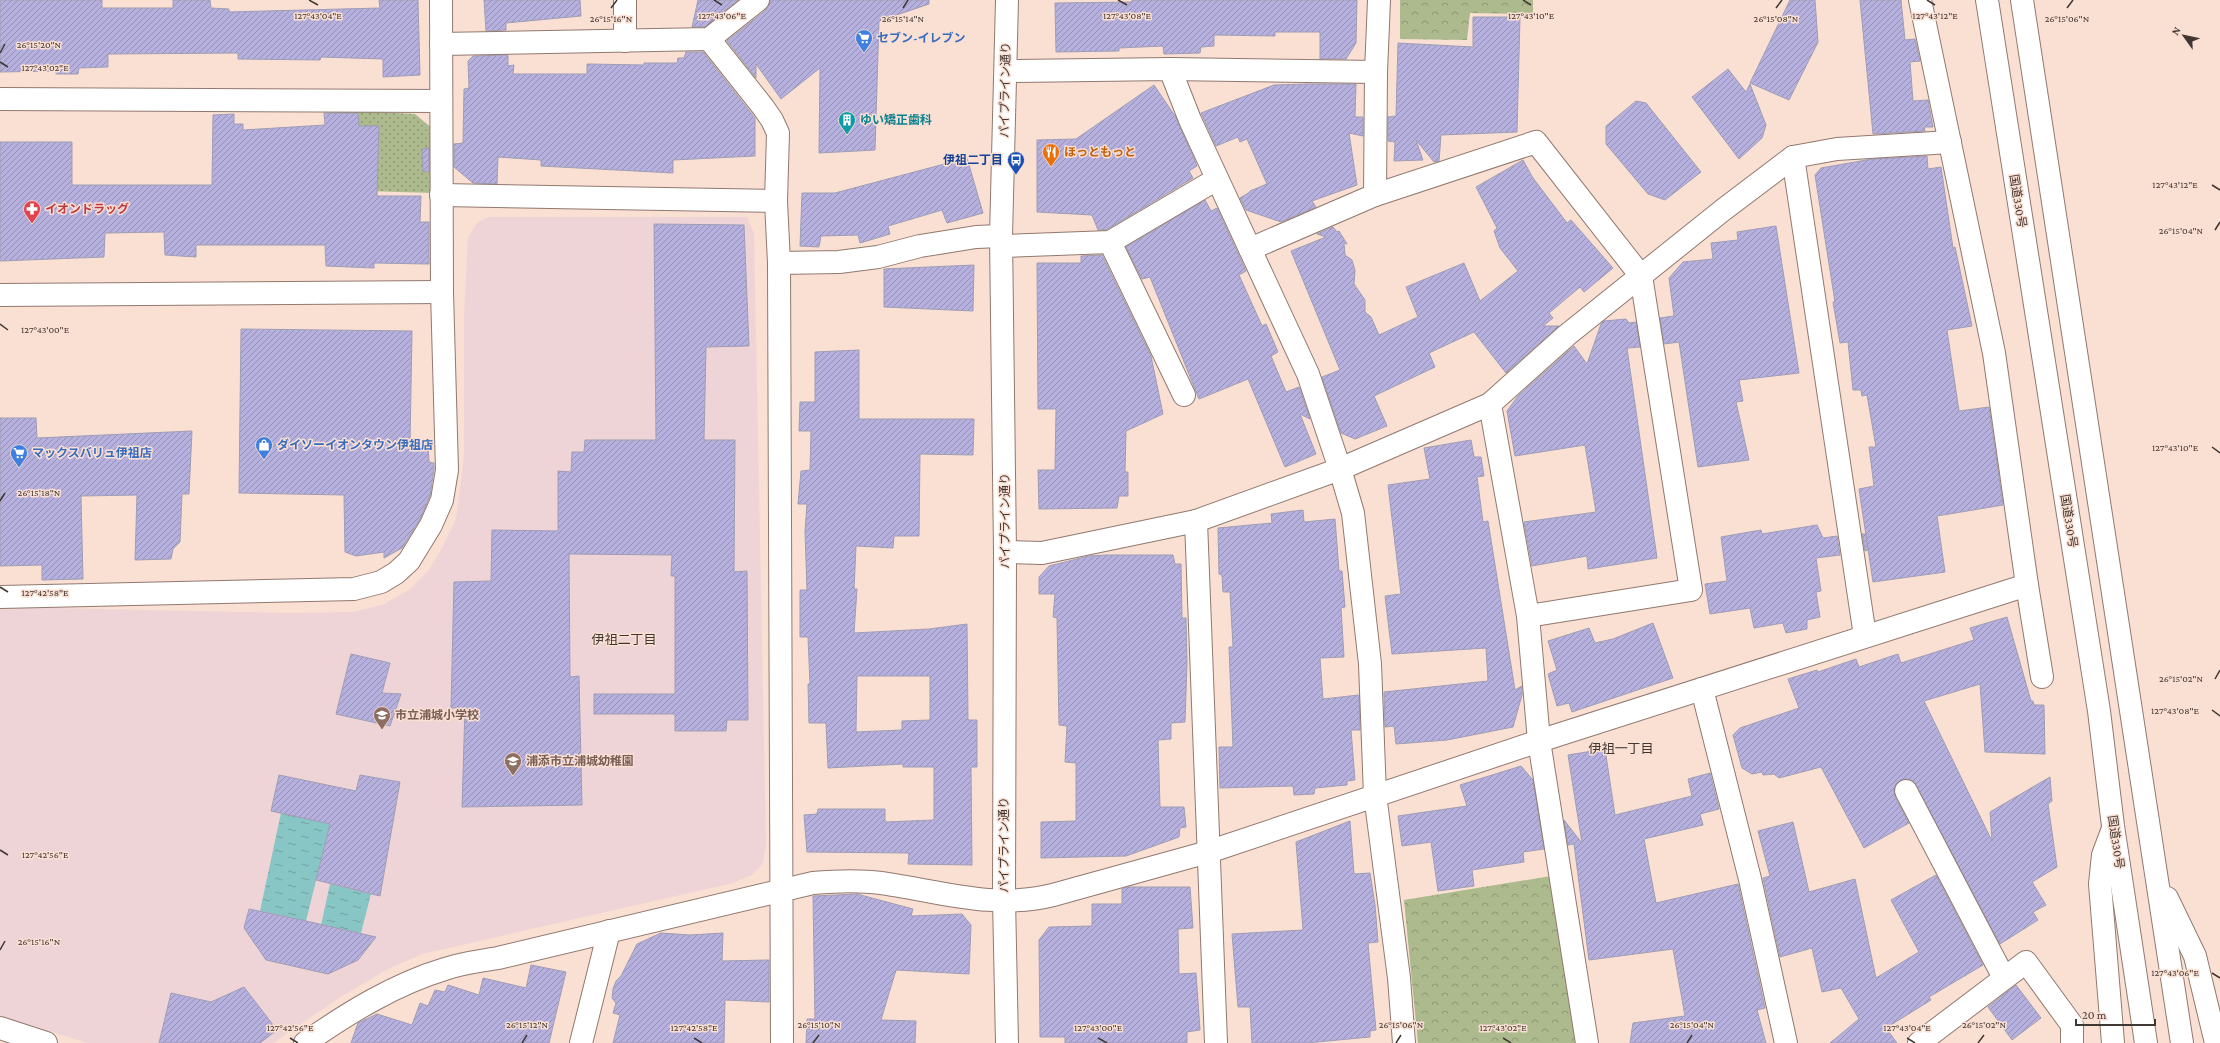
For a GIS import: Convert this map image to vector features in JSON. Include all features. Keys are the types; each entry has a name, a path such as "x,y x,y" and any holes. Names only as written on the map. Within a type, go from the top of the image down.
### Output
{"main road":[{"path":"0,597 354,589 380,582 396,573 421,545 432,525 442,500 447,470 442,292 441,0"},
{"path":"625,0 625,41"},
{"path":"441,44 709,39 758,0"},
{"name":"パイプライン通り","path":"1007,0 1002,241 1005,552 1004,899 1007,1043"},
{"path":"1375,195 1376,72 1379,0"},
{"path":"1920,0 1994,353 2027,585 2042,677"},
{"name":"国道330号","path":"1987,0 2098,704 2113,826 2146,1043"},
{"path":"2022,0 2182,1043"},
{"path":"709,39 763,107 772,120 778,133 776,201 779,263 782,1043"},
{"path":"1170,69 1190,120 1308,374 1353,513 1370,657 1375,795 1399,978 1404,1043"},
{"path":"1006,71 1170,69 1376,72"},
{"path":"0,99 441,101"},
{"path":"1250,249 1375,195 1536,142 1641,276 1691,590 1528,616"},
{"path":"1005,552 1042,553 1196,522 1340,469 1490,404 1567,335 1722,210 1794,157 1837,149 1950,142"},
{"path":"1794,157 1865,636"},
{"path":"779,263 839,262 870,258 920,246 976,237 1002,241 1110,242 1217,179"},
{"path":"441,195 776,201"},
{"path":"1110,242 1184,396"},
{"path":"0,295 442,292"},
{"path":"1490,404 1528,616 1539,741 1587,1043"},
{"path":"1196,522 1216,1043"},
{"path":"305,1043 338,1021 403,984 445,968 498,958 813,883 846,880 880,882 981,901 1004,899 1033,900 1208,852 1539,741 2027,585"},
{"path":"1702,689 1750,878 1786,1043"},
{"path":"1906,791 2004,978"},
{"path":"2113,826 2103,855 2100,884 2113,1043"},
{"path":"2158,881 2195,956 2216,1043"},
{"path":"582,1043 609,931"},
{"path":"1919,1043 2026,962 2072,1025 2072,1043"},
{"path":"0,1028 46,1043"}],"shaded area":[{"name":"市立浦城小学校","path":"488,217 747,217 754,233 766,847 762,865 752,875 733,883 422,954 388,969 342,996 273,1043 88,1043 0,1016 0,607 291,613 353,612 384,604 409,590 428,571 441,550 456,519 464,456 464,317 468,238 477,223"}],"green space":[{"path":"1400,0 1533,0 1533,14 1470,13 1467,40 1400,39"},
{"path":"358,111 415,114 434,130 434,193 367,191 324,113"},
{"path":"1551,876 1579,1043 1418,1043 1404,900"}],"water":[{"path":"281,813 330,824 306,921 260,911"},
{"path":"330,884 371,894 361,933 321,925"}],"building":[{"path":"0,0 102,0 102,8 173,8 173,0 210,0 211,8 229,9 229,12 380,8 379,0 418,0 420,75 383,77 383,59 321,57 320,60 238,59 238,53 108,54 108,67 79,68 78,74 56,74 56,71 0,72"},
{"path":"484,0 580,0 581,16 506,23 506,30 486,31"},
{"path":"698,0 738,0 705,27 692,27"},
{"path":"770,0 929,0 929,4 879,21 875,150 819,153 820,68 781,99 756,64 756,78 727,41 766,10"},
{"path":"1132,0 1357,0 1356,43 1346,59 1320,59 1320,32 1275,32 1275,36 1214,35 1214,46 1201,47 1200,53 1164,54 1163,46 1119,48 1119,51 1056,52 1055,3 1132,2"},
{"path":"1790,0 1815,0 1818,42 1789,100 1750,83"},
{"path":"1860,0 1901,0 1905,40 1915,39 1920,61 1910,62 1913,101 1928,100 1933,127 1924,127 1925,131 1873,134"},
{"path":"1473,17 1520,17 1517,132 1441,135 1439,161 1434,162 1416,140 1423,160 1394,161 1395,142 1388,141 1388,117 1396,116 1398,43 1473,47"},
{"path":"686,52 703,52 755,118 755,156 673,160 673,173 541,166 541,160 498,157 497,184 473,183 454,167 454,144 463,143 464,89 469,88 468,61 473,56 508,55 508,66 514,65 513,74 587,74 587,64 644,65 644,63 677,63 678,58 684,58"},
{"path":"1728,69 1746,92 1750,84 1766,125 1762,138 1739,159 1692,97"},
{"path":"1356,84 1355,117 1363,117 1363,136 1349,133 1357,185 1312,201 1316,207 1281,222 1246,210 1240,198 1250,191 1267,184 1247,139 1240,142 1238,137 1216,146 1201,113 1274,85"},
{"path":"1154,85 1175,116 1193,156 1197,166 1189,171 1193,178 1106,230 1098,230 1092,215 1037,212 1037,140 1076,139"},
{"path":"1636,101 1646,103 1701,172 1665,200 1648,194 1606,144 1606,126"},
{"path":"324,113 358,113 359,126 379,126 377,196 421,196 420,222 429,222 429,264 374,263 374,268 326,266 325,245 196,245 196,257 165,255 164,232 105,233 104,257 0,261 0,142 72,142 72,185 212,185 213,115 234,114 234,124 243,124 243,130 325,125"},
{"path":"429,148 429,171 423,172 422,149"},
{"path":"1927,156 1928,169 1941,167 1953,248 1955,247 1972,326 1947,330 1959,411 1989,407 2003,505 1937,516 1945,572 1873,582 1859,489 1874,486 1869,447 1876,447 1867,395 1862,396 1861,390 1853,390 1848,342 1840,343 1815,175 1821,168 1872,159"},
{"path":"967,158 983,213 947,223 942,210 888,226 890,234 860,243 858,235 821,236 819,247 800,246 802,193 835,193"},
{"path":"1523,160 1533,178 1567,223 1571,220 1613,268 1584,292 1580,287 1549,313 1553,318 1543,326 1559,326 1506,373 1474,332 1429,353 1435,367 1374,396 1387,426 1355,439 1341,433 1322,377 1340,370 1291,251 1326,237 1317,234 1333,227 1337,232 1339,231 1347,244 1344,243 1345,255 1352,260 1355,270 1354,284 1365,300 1365,312 1371,317 1379,335 1418,317 1406,287 1464,263 1480,301 1518,271 1500,248 1494,231 1497,228 1476,187"},
{"path":"1205,200 1211,211 1217,208 1246,271 1239,275 1262,326 1266,324 1278,352 1271,356 1286,392 1299,387 1310,419 1300,414 1316,454 1285,467 1248,379 1199,399 1150,277 1142,279 1126,247"},
{"path":"654,224 744,225 749,346 706,347 704,440 735,440 734,572 747,571 748,720 727,720 726,731 675,731 675,714 594,714 594,694 675,694 675,576 671,576 672,555 569,554 570,677 579,676 582,805 462,807 465,708 451,708 454,582 491,581 492,530 558,531 558,471 571,472 572,452 584,452 585,440 656,440"},
{"path":"1776,226 1799,373 1739,380 1743,401 1736,402 1749,460 1698,467 1679,342 1664,344 1660,318 1674,316 1669,278 1683,262 1713,259 1711,243 1738,240 1737,232"},
{"path":"1102,255 1151,356 1163,414 1126,431 1125,472 1128,472 1128,496 1119,496 1117,508 1039,509 1038,470 1055,470 1056,409 1038,409 1037,263 1081,263 1081,256"},
{"path":"974,265 973,311 884,307 884,269"},
{"path":"1626,319 1629,323 1636,322 1640,347 1627,348 1657,558 1588,569 1587,556 1532,566 1524,522 1596,512 1585,445 1515,456 1507,411 1518,396 1574,346 1587,364 1601,324 1604,321"},
{"path":"241,329 412,331 410,444 428,443 429,462 434,463 434,469 430,496 420,519 402,548 384,558 384,552 356,556 345,552 344,495 239,493"},
{"path":"859,350 859,419 974,419 973,455 920,454 919,536 894,536 893,548 856,546 854,589 857,589 854,633 929,629 967,624 968,720 977,720 977,767 971,767 972,865 908,864 909,853 807,852 804,815 817,814 818,809 885,809 885,822 934,820 934,767 903,767 903,764 828,768 826,723 809,723 808,684 810,684 808,637 800,637 800,590 807,590 805,531 807,504 798,504 801,471 810,470 811,431 799,431 800,402 815,402 815,352","holes":["857,676 930,676 930,720 902,721 902,730 856,732"]},
{"path":"0,418 36,418 37,438 192,431 189,494 182,494 180,542 173,549 171,559 135,560 137,495 81,496 83,579 42,580 42,565 0,566"},
{"path":"1471,440 1474,457 1481,457 1484,476 1477,477 1483,522 1488,521 1515,690 1522,686 1522,695 1513,727 1447,740 1396,744 1394,726 1385,727 1384,692 1488,681 1486,648 1392,654 1385,596 1401,594 1388,485 1430,479 1424,448"},
{"path":"1303,510 1304,522 1335,519 1339,571 1342,571 1345,607 1341,608 1344,657 1320,658 1323,699 1359,695 1360,730 1351,730 1355,780 1347,781 1347,785 1315,788 1314,794 1294,795 1293,786 1220,788 1219,747 1233,747 1229,647 1233,647 1230,592 1223,592 1222,575 1219,574 1218,528 1272,523 1271,514"},
{"path":"1817,525 1823,538 1837,536 1840,555 1816,558 1821,591 1816,592 1820,617 1807,620 1807,629 1786,633 1783,623 1754,628 1750,608 1710,614 1705,584 1727,581 1721,537 1761,530 1762,534"},
{"path":"1862,534 1866,534 1868,550 1865,551"},
{"path":"1173,555 1175,564 1181,564 1182,618 1186,618 1187,663 1185,722 1171,723 1171,739 1158,740 1160,807 1184,807 1186,827 1180,828 1179,837 1126,856 1041,858 1041,822 1076,821 1076,763 1065,762 1067,726 1059,725 1057,618 1053,617 1055,594 1039,594 1039,577 1049,566 1089,556"},
{"path":"2007,617 2031,701 2033,701 2034,705 2044,705 2045,754 1985,752 1980,684 1924,701 1992,841 1990,812 2050,777 2052,801 2048,804 2057,867 2032,882 2046,905 2033,912 2038,920 2000,944 1913,781 1907,779 1901,780 1896,784 1894,790 1895,797 1909,823 1864,848 1821,767 1779,778 1774,774 1763,775 1762,772 1752,774 1742,768 1733,735 1740,728 1799,708 1788,679 1817,670 1818,672 1856,659 1859,667 1898,654 1901,663 1974,640 1970,628"},
{"path":"1653,623 1673,678 1572,712 1569,703 1557,706 1548,674 1557,670 1548,641 1589,628 1595,643 1613,639"},
{"path":"351,654 390,663 382,693 401,694 390,726 336,714"},
{"path":"1605,749 1615,815 1692,796 1688,779 1710,773 1719,809 1700,814 1703,825 1644,839 1656,903 1738,884 1765,1008 1757,1010 1766,1043 1630,1043 1633,1023 1685,1016 1673,949 1589,960 1574,844 1568,845 1564,820 1582,843 1568,755"},
{"path":"1521,766 1533,780 1544,849 1523,852 1524,862 1472,870 1474,886 1438,891 1431,842 1402,846 1398,816 1467,806 1460,785"},
{"path":"279,775 356,791 360,775 400,782 380,896 316,880 330,824 271,811"},
{"path":"1350,821 1354,874 1370,873 1375,905 1378,942 1368,943 1376,1030 1370,1031 1370,1037 1306,1043 1252,1043 1250,1007 1238,1007 1232,934 1303,930 1296,842"},
{"path":"1793,822 1809,892 1855,879 1876,978 1919,952 1891,900 1936,875 1983,965 1929,997 1931,1000 1886,1028 1897,1043 1830,1043 1859,1019 1841,988 1822,992 1812,948 1780,957 1763,878 1770,876 1758,831"},
{"path":"1127,887 1190,887 1193,928 1178,929 1179,974 1196,973 1200,1030 1187,1032 1187,1043 1065,1043 1065,1037 1040,1037 1039,940 1049,927 1092,926 1092,904 1122,904 1122,889"},
{"path":"857,894 913,909 911,916 962,914 971,925 969,974 896,970 881,1020 916,1021 915,1043 806,1043 807,1019 815,1019 813,896"},
{"path":"249,909 376,937 358,960 328,974 266,960 244,928"},
{"path":"661,933 690,935 723,933 722,961 769,960 769,1002 725,1000 724,1043 613,1043 620,1015 613,1013 616,1003 612,998 616,981 621,976 637,944"},
{"path":"531,965 566,972 549,1043 351,1043 358,1023 377,1014 412,1025 420,1003 428,1006 435,990 445,992 448,985 479,995 483,978 526,988"},
{"path":"2016,985 2041,1018 2012,1040 1988,1007"},
{"path":"244,987 277,1030 260,1043 159,1043 171,993 211,1002"}],"place":[{"name":"セブン-イレブン","path":"864,53"},
{"name":"ゆい矯正歯科","path":"847,135"},
{"name":"ほっともっと","path":"1051,167"},
{"name":"伊祖二丁目","path":"1016,175"},
{"name":"イオンドラッグ","path":"32,224"},
{"name":"ダイソーイオンタウン伊祖店","path":"264,460"},
{"name":"マックスバリュ伊祖店","path":"19,468"},
{"name":"市立浦城小学校","path":"382,730"},
{"name":"浦添市立浦城幼稚園","path":"513,776"}],"district":[{"name":"伊祖二丁目","path":"624,639"},
{"name":"伊祖一丁目","path":"1621,748"}]}
